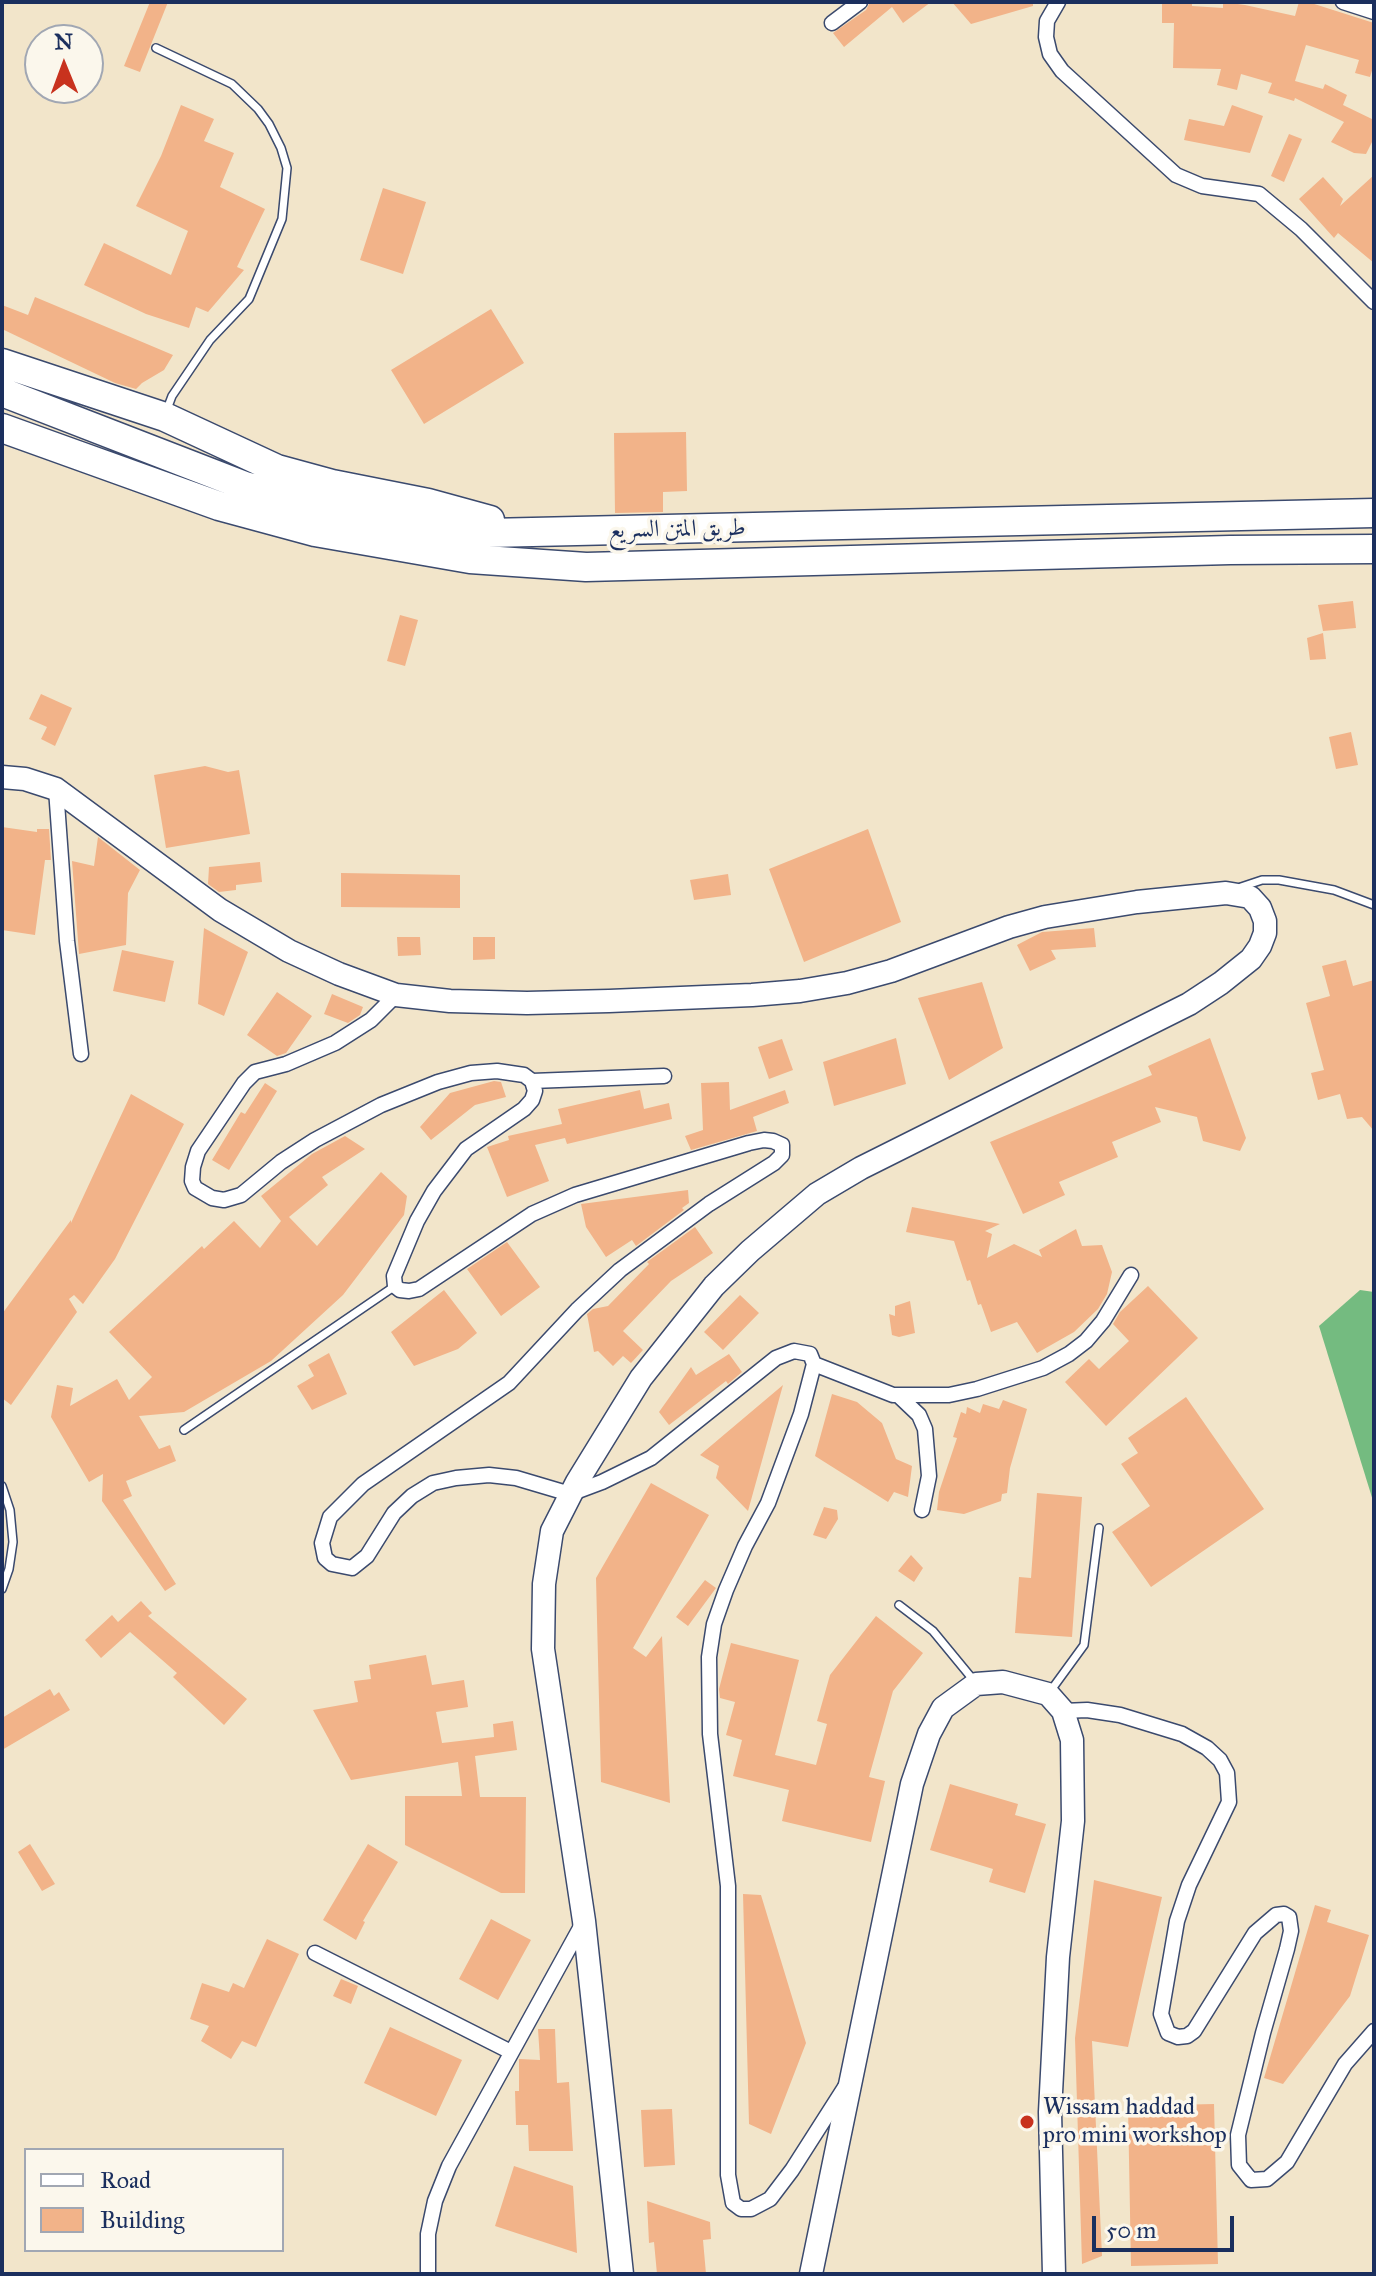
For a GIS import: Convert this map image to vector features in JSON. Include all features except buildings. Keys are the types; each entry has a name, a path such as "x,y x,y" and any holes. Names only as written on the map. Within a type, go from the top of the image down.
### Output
{"highway":[{"path":"2,363 165,417 277,469 332,484 428,503 533,532"},
{"name":"طريق المتن السريع","path":"2,392 245,486 341,512 424,527 488,533 1374,513"},
{"name":"طريق المتن السريع","path":"2,428 219,506 315,532 470,559 586,567 1374,549"}],"street":[{"path":"832,23 860,2"},
{"path":"1343,2 1374,12"},
{"path":"1056,4 1047,21 1046,37 1062,71 1176,175 1202,186 1259,194 1301,229 1374,302"},
{"path":"2,777 25,779 56,789 254,933 339,974 396,995 450,1001 527,1003 699,998 800,991 891,971 1009,927 1045,917 1137,902 1226,893 1250,897 1260,908 1265,933 1251,959 1189,1004 861,1168 817,1194 714,1286 680,1326 641,1378 570,1494 552,1531 547,1557 543,1649 584,1921 622,2274"},
{"path":"56,789 67,941 81,1054"},
{"path":"396,995 371,1020 335,1043 286,1064 255,1072 198,1151 193,1167 195,1188 212,1198 224,1200 241,1195 281,1162 345,1122 438,1082 471,1073 497,1071 524,1075 532,1081 535,1091 532,1100 524,1109 466,1149 434,1191 394,1276 395,1286 409,1291 419,1289 532,1214 575,1195 749,1143 764,1140 782,1145 782,1155 774,1163 709,1204 608,1280 509,1383 363,1484 330,1517 323,1535 322,1550 332,1564 352,1568 367,1556 394,1513 412,1496 433,1483 489,1475 516,1478 570,1494 628,1471 651,1458 776,1358 786,1353 810,1354 814,1364 801,1414 782,1470 726,1590 714,1624 709,1657 710,1734 728,1886 728,2175 733,2203 741,2209 751,2209 770,2199 854,2073"},
{"path":"532,1081 664,1076"},
{"path":"814,1364 899,1396 949,1395 1043,1368 1086,1341 1103,1321 1131,1275"},
{"path":"899,1396 919,1415 925,1429 929,1476 922,1510"},
{"path":"811,2274 912,1784 929,1734 943,1708 976,1684 1003,1682 1055,1703 1120,1715 1182,1734 1207,1748 1220,1760 1227,1773 1229,1802 1189,1885 1177,1921 1161,2014 1168,2033 1178,2037 1194,2031 1255,1933 1276,1915 1289,1917 1291,1931 1287,1949 1238,2135 1239,2165 1251,2180 1267,2179 1287,2162 1345,2064 1374,2031"},
{"path":"1054,2274 1050,2112 1053,2017 1073,1821 1074,1777 1072,1740 1055,1703"},
{"path":"428,2274 428,2234 435,2201 449,2166 584,1921"},
{"path":"315,1953 511,2052"}],"lane":[{"path":"156,48 232,84 269,124 287,168 282,219 249,299 210,340 172,396 165,417"},
{"path":"1226,893 1262,880 1279,880 1334,890 1374,905"},
{"path":"184,1430 395,1286"},
{"path":"2,1486 10,1510 13,1542 2,1589"},
{"path":"1055,1703 1084,1645 1099,1528"},
{"path":"899,1605 933,1631 976,1684"}],"green space":[{"path":"1360,1290 1374,1292 1374,1504 1319,1326"}],"place":[{"name":"Wissam haddad pro mini workshop","path":"1027,2122"}]}
